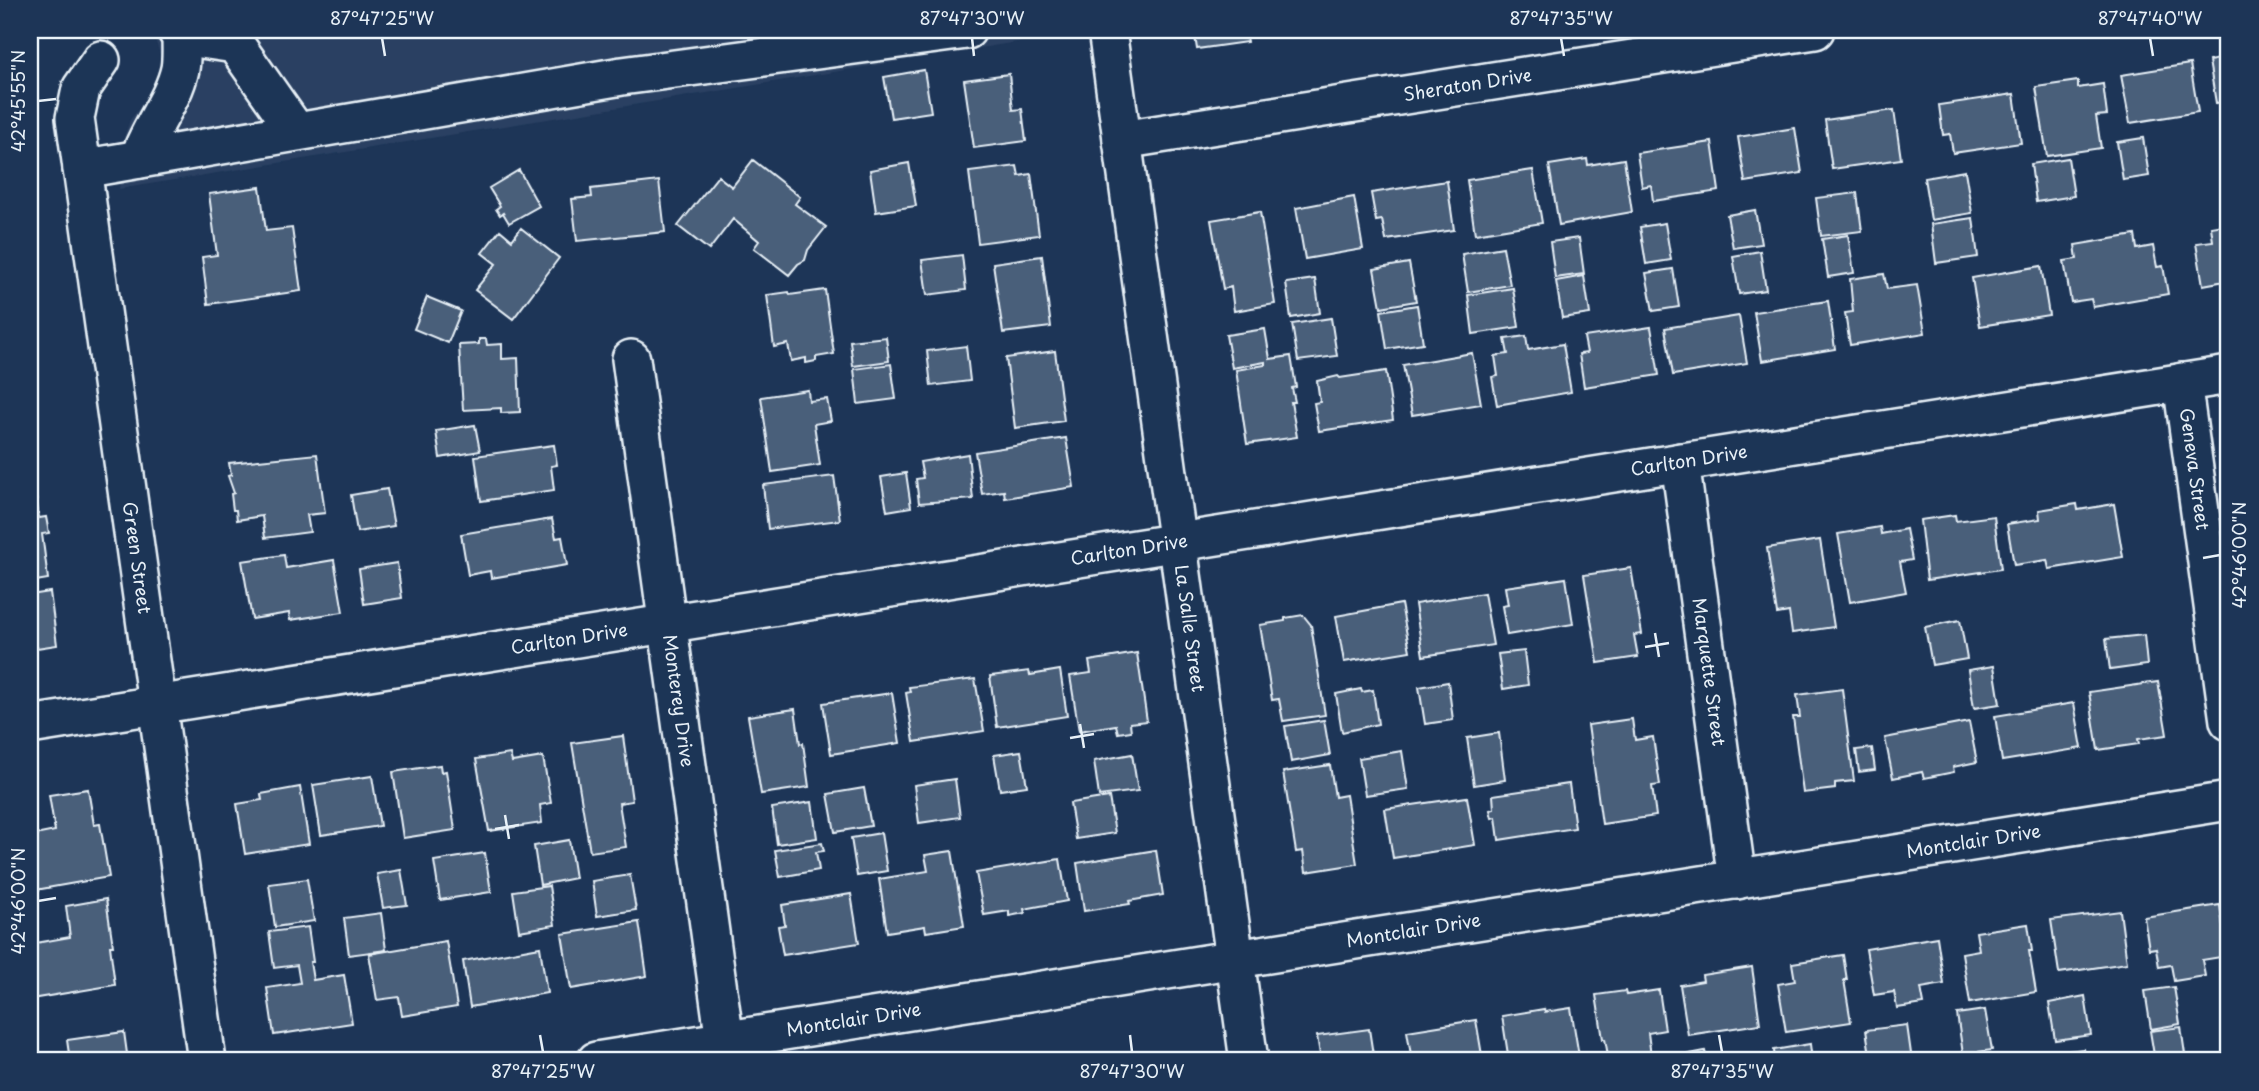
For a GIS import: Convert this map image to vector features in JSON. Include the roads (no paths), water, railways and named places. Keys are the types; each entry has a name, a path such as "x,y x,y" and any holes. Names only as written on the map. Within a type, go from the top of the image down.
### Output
{"street":[{"path":"82,169 622,76 967,30"},
{"name":"La Salle Street","path":"1107,30 1249,1061"},
{"name":"Sheraton Drive","path":"1122,140 1815,30"},
{"path":"139,159 145,139 168,99 180,69 179,33 235,44 296,131"},
{"name":"Green Street","path":"101,60 81,89 75,118 207,1061"},
{"name":"Monterey Drive","path":"631,359 724,1041"},
{"name":"Carlton Drive","path":"30,725 2229,374"},
{"name":"Geneva Street","path":"2182,382 2229,721"},
{"name":"Marquette Street","path":"1680,462 1737,880"},
{"name":"Montclair Drive","path":"596,1061 2229,801"}]}
